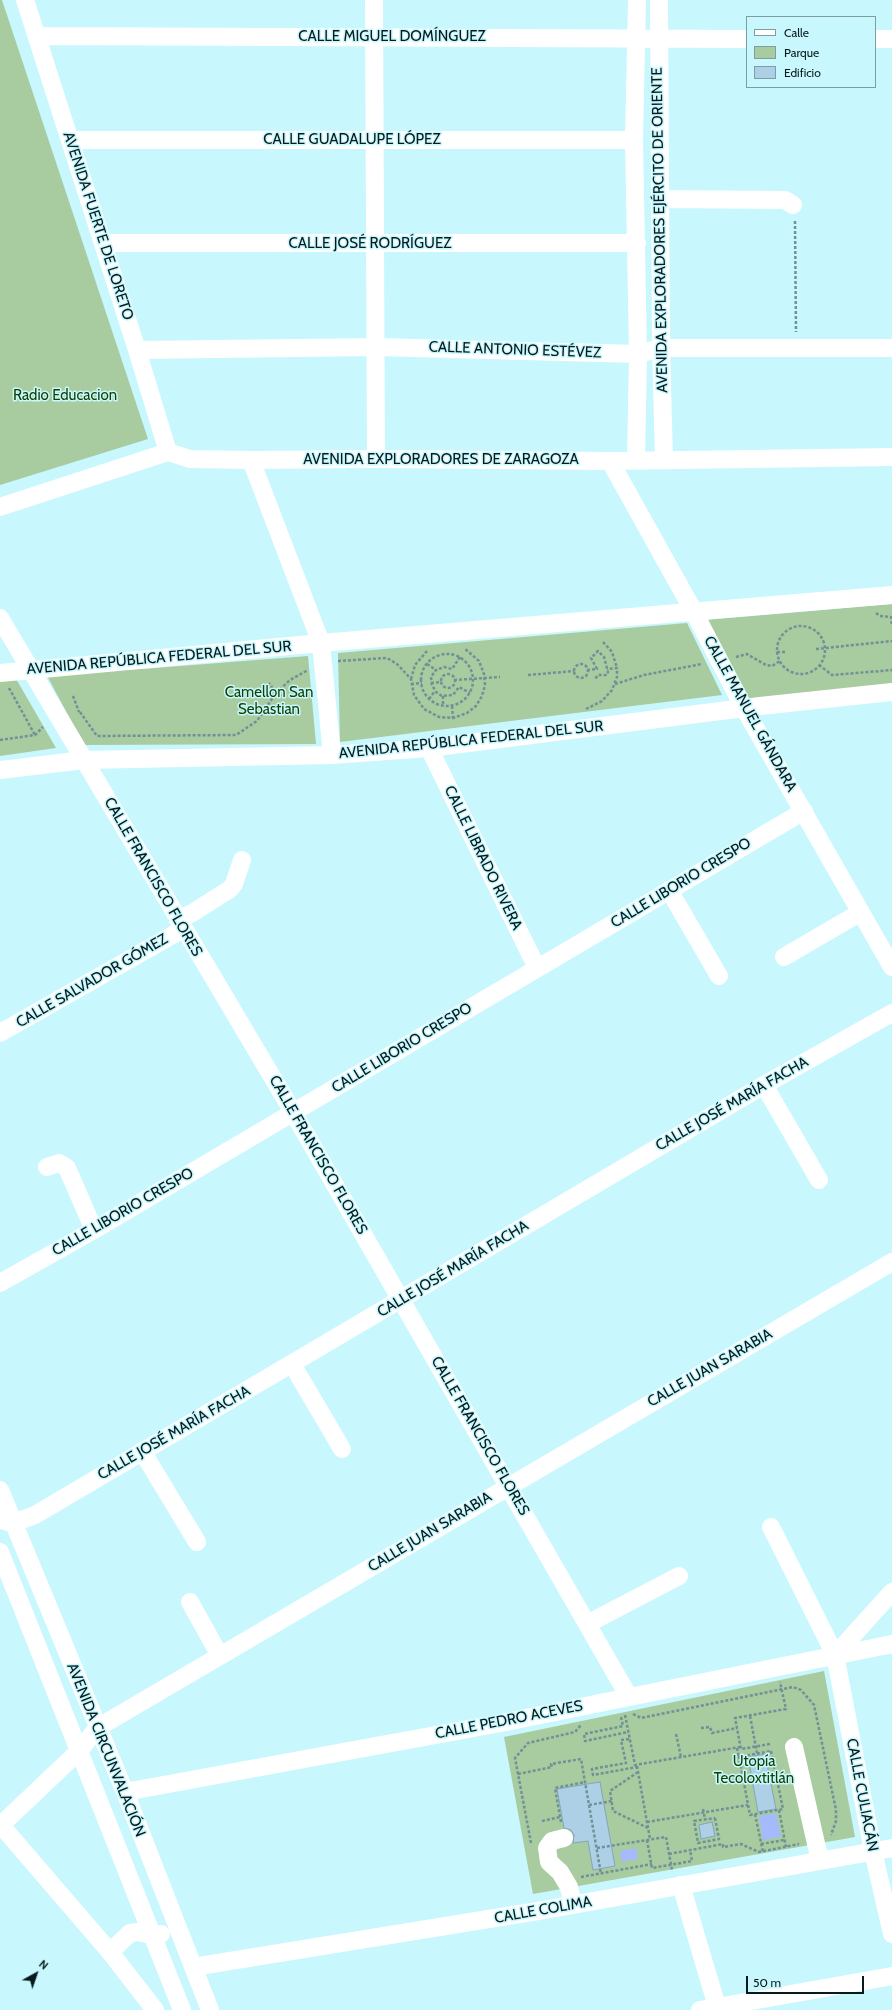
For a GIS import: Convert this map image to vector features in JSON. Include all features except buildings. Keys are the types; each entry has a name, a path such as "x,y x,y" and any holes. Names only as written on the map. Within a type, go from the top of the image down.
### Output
{"street":[{"name":"AVENIDA FUERTE DE LORETO","path":"25,0 137,350 168,452"},
{"path":"374,0 374,139 377,347 376,459"},
{"name":"AVENIDA EXPLORADORES EJÉRCITO DE ORIENTE","path":"636,460 638,354 634,140 637,0"},
{"name":"AVENIDA EXPLORADORES EJÉRCITO DE ORIENTE","path":"659,0 658,39 661,348 664,460"},
{"name":"CALLE MIGUEL DOMÍNGUEZ","path":"37,36 746,39"},
{"path":"876,39 892,39"},
{"name":"CALLE GUADALUPE LÓPEZ","path":"70,140 634,140"},
{"path":"660,199 785,200 794,204"},
{"name":"CALLE JOSÉ RODRÍGUEZ","path":"103,243 637,243"},
{"name":"CALLE ANTONIO ESTÉVEZ","path":"137,350 377,347 638,354 661,348 892,348"},
{"path":"0,507 168,452"},
{"name":"AVENIDA EXPLORADORES DE ZARAGOZA","path":"168,452 190,460 376,459 610,461 892,457"},
{"path":"251,460 321,643 332,755"},
{"name":"CALLE MANUEL GÁNDARA","path":"610,461 694,612 744,708 892,967"},
{"name":"AVENIDA REPÚBLICA FEDERAL DEL SUR","path":"1,673 321,643 892,595"},
{"name":"CALLE FRANCISCO FLORES","path":"0,618 180,924 293,1112 402,1299 629,1697"},
{"name":"AVENIDA REPÚBLICA FEDERAL DEL SUR","path":"0,770 84,760 332,755 429,748 744,708 892,692"},
{"name":"CALLE LIBRADO RIVERA","path":"429,748 537,968"},
{"name":"CALLE LIBORIO CRESPO","path":"0,1283 94,1230 804,811"},
{"name":"CALLE SALVADOR GÓMEZ","path":"0,1033 180,924 194,912 230,889 234,884 242,860"},
{"path":"669,890 719,976"},
{"path":"784,957 861,912"},
{"name":"CALLE JOSÉ MARÍA FACHA","path":"7,1522 34,1515 764,1085 892,1013"},
{"path":"764,1085 819,1180"},
{"path":"47,1167 59,1163 67,1168 94,1230"},
{"name":"CALLE JUAN SARABIA","path":"0,1825 80,1750 97,1728 892,1262"},
{"path":"292,1364 342,1449"},
{"path":"142,1451 198,1542"},
{"name":"AVENIDA CIRCUNVALACIÓN","path":"1,1494 7,1522 125,1792 178,1932 210,2010"},
{"name":"CALLE CULIACÁN","path":"771,1527 835,1656 873,1852 892,1934"},
{"name":"AVENIDA CIRCUNVALACIÓN","path":"0,1552 80,1750 151,1935 182,2010"},
{"path":"587,1624 679,1576"},
{"path":"835,1656 892,1592"},
{"path":"190,1602 220,1656"},
{"name":"CALLE PEDRO ACEVES","path":"125,1792 493,1724 892,1644"},
{"path":"794,1747 820,1861"},
{"path":"0,1825 110,1952 155,2010"},
{"path":"564,1838 552,1840 547,1848 549,1862 564,1877 569,1888 573,1904"},
{"name":"CALLE COLIMA","path":"193,1967 573,1904 892,1848"},
{"path":"678,1886 712,2009 892,1976"},
{"path":"110,1952 130,1933 138,1932 151,1935 178,1932"}],"path":[{"path":"794,204 796,348"},
{"path":"801,626 816,632 822,640 824,657 819,665 812,671 799,674 789,670 780,660 777,652 782,636 792,628 801,626"},
{"path":"816,649 892,641"},
{"path":"586,709 602,702 615,684 617,668 612,652 603,642"},
{"path":"432,648 417,661 411,679 411,684 417,701 424,709 439,717 454,718 467,713 476,706 484,691 485,679 481,665 476,657 460,646"},
{"path":"595,679 598,675 597,669 591,658 598,651 604,657 608,669 607,675 598,675"},
{"path":"777,652 786,652"},
{"path":"731,658 747,654 766,665 772,666 780,660"},
{"path":"441,655 453,655 460,658 471,668 473,679 470,693 463,701 452,706 444,706 429,699 424,691 422,683 422,675 427,664 433,658 441,655"},
{"path":"338,661 387,658 397,664 411,679"},
{"path":"460,658 452,669 444,667 436,670 432,676 431,683 435,691 443,696 453,694 459,688 470,693"},
{"path":"615,684 644,675 706,663"},
{"path":"427,664 436,670"},
{"path":"574,672 578,664 585,666 587,670"},
{"path":"819,665 832,675 892,670"},
{"path":"608,669 617,668"},
{"path":"73,696 80,712 97,736 236,735 257,721 276,693 290,680 309,669"},
{"path":"587,670 597,669"},
{"path":"574,672 577,676 582,677 586,675 587,670"},
{"path":"528,675 574,672"},
{"path":"1,673 35,735"},
{"path":"441,682 442,678 447,674 452,676 454,680"},
{"path":"454,680 500,677"},
{"path":"441,682 444,686 449,688 453,685 454,680"},
{"path":"431,683 441,682"},
{"path":"269,683 276,693 286,696"},
{"path":"411,684 422,683"},
{"path":"429,699 435,691"},
{"path":"443,696 444,706"},
{"path":"259,705 266,709"},
{"path":"452,706 454,718"},
{"path":"74,712 80,712"},
{"path":"0,740 35,735 43,727"},
{"path":"738,1757 771,1750 783,1809 750,1815 738,1757 739,1747 735,1718 786,1709 780,1680"},
{"path":"614,1718 633,1714 641,1718 793,1687 801,1690 814,1704 836,1810 836,1821 831,1834 816,1841 763,1852 759,1852 741,1844 723,1847 723,1844 669,1854"},
{"path":"750,1716 757,1753"},
{"path":"621,1717 623,1726 584,1734 585,1740 628,1732"},
{"path":"626,1722 635,1765 637,1766 650,1839"},
{"path":"532,1848 515,1758 528,1743 575,1732 580,1725 587,1724"},
{"path":"701,1728 710,1727 712,1733 737,1728"},
{"path":"676,1734 681,1757"},
{"path":"629,1739 621,1740 626,1763 592,1769 593,1775 681,1757 739,1747 741,1749 770,1744"},
{"path":"693,1755 694,1761"},
{"path":"518,1774 552,1767 551,1764 581,1758 601,1874"},
{"path":"638,1772 610,1791 613,1811 648,1828"},
{"path":"564,1838 555,1788 585,1782"},
{"path":"589,1805 612,1801"},
{"path":"647,1822 748,1805"},
{"path":"703,1809 704,1819"},
{"path":"779,1810 786,1848"},
{"path":"755,1814 763,1852"},
{"path":"542,1821 560,1817"},
{"path":"715,1818 719,1839 708,1841 698,1843 694,1821 715,1818"},
{"path":"597,1848 666,1837 671,1865 678,1886"},
{"path":"647,1840 652,1868 692,1861 690,1850"},
{"path":"761,1844 784,1840"},
{"path":"708,1841 709,1847"},
{"path":"564,1877 571,1879 652,1864"}],"green space":[{"name":"Radio Educacion","path":"0,0 2,0 148,439 0,485"},
{"path":"892,604 892,685 744,699 705,620"},
{"path":"687,623 722,695 340,742 338,653"},
{"name":"Camellon San Sebastian","path":"308,656 316,744 84,745 45,672 142,669"},
{"path":"15,677 56,748 0,756 0,679"},
{"name":"Utopía Tecoloxtitlán","path":"824,1671 855,1837 533,1894 504,1737"}],"water":[{"path":"776,1813 781,1837 763,1840 759,1816"},
{"path":"636,1848 638,1859 622,1862 620,1851"}]}
